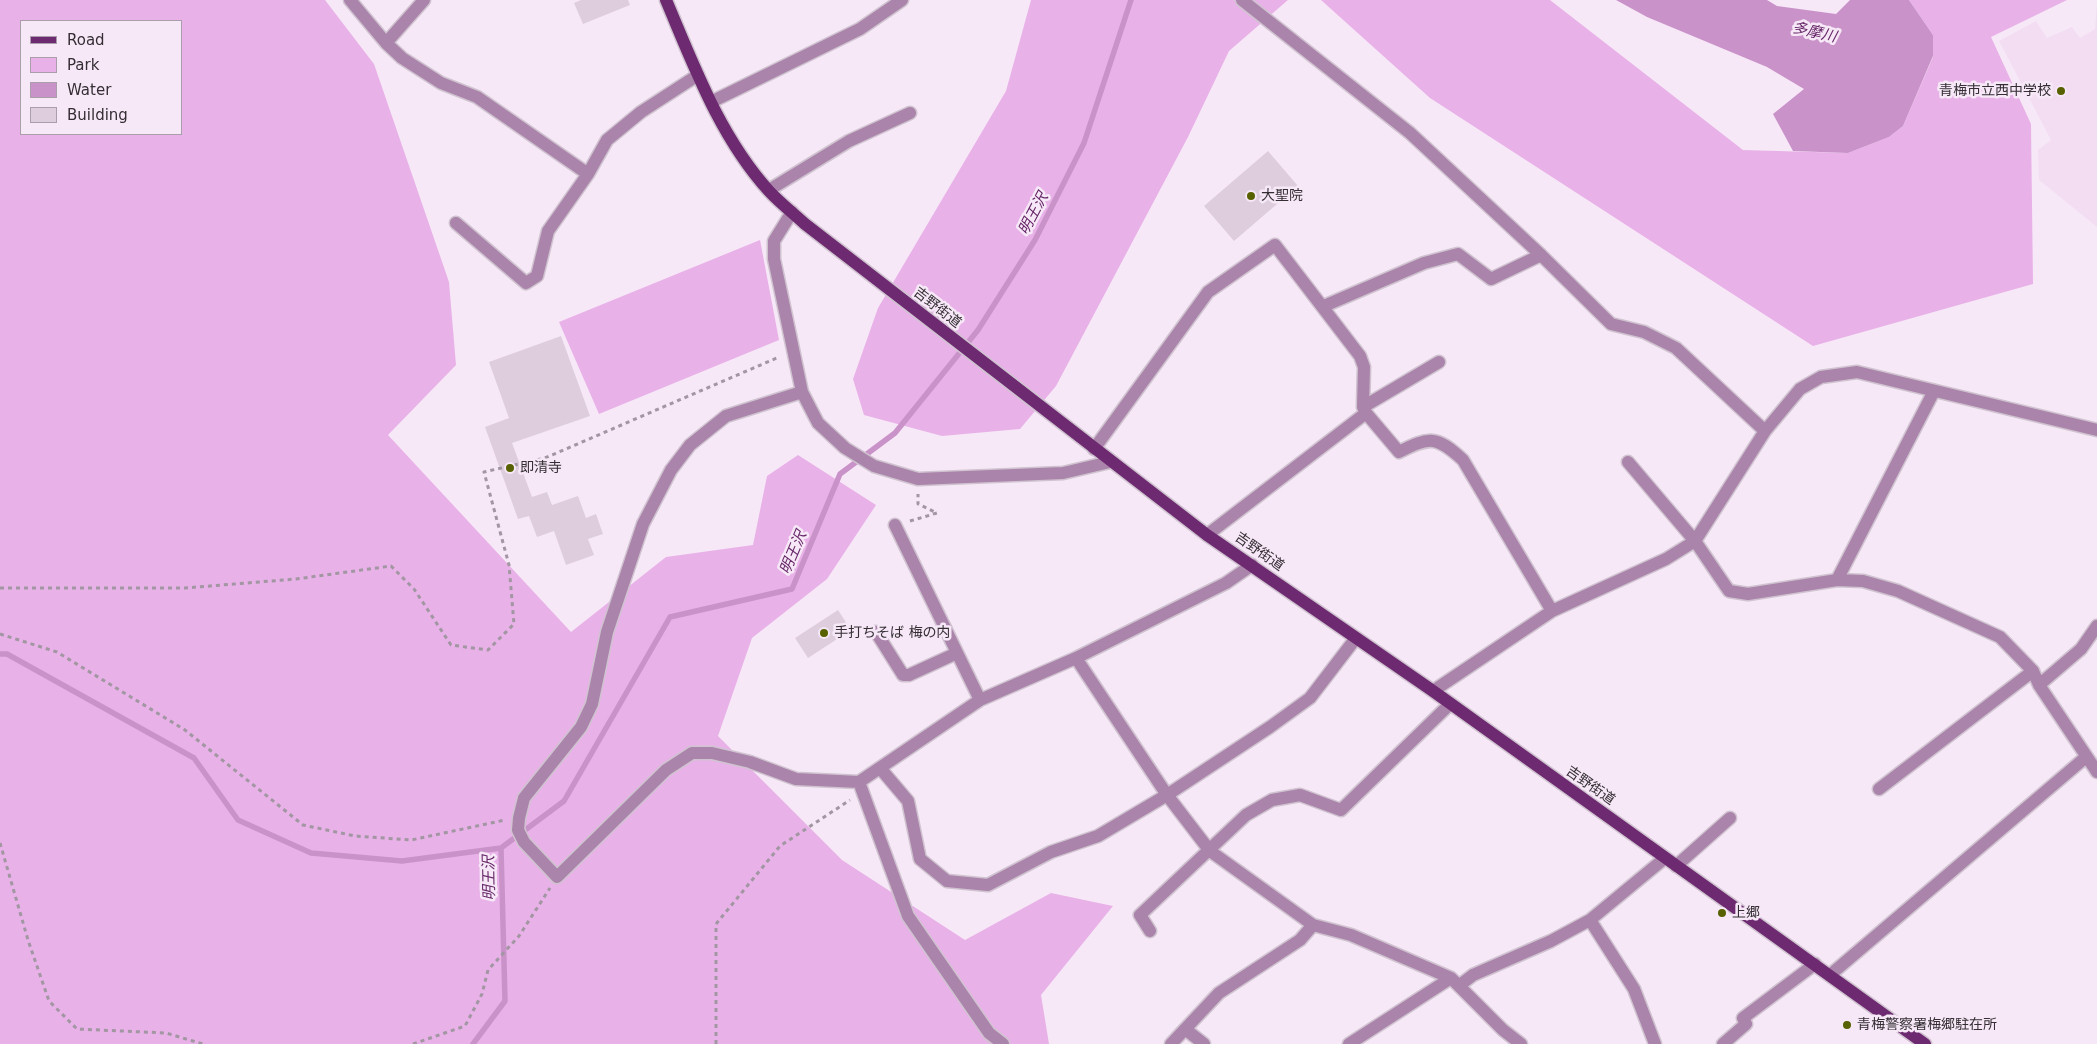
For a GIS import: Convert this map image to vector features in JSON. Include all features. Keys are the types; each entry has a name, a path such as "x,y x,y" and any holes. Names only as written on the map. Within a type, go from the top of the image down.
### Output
{"main road":[{"name":"吉野街道","path":"666,0 698,75 733,142 768,190 792,212 1110,462 1207,535 1433,691 1449,705 1925,1044"}],"street":[{"path":"350,0 386,43 402,58 440,83 477,97 588,174"},
{"path":"386,43 424,0"},
{"path":"711,102 860,29 902,0"},
{"path":"1242,0 1410,133 1541,255 1611,324 1644,332 1676,348 1765,431"},
{"path":"456,223 526,283 536,276 548,231 588,174 607,140 641,112 698,75"},
{"path":"768,190 849,141 910,113"},
{"path":"792,212 774,241 774,259 802,392 818,423 845,448 874,466 918,479 1063,473 1110,462"},
{"path":"1094,449 1208,292 1275,245 1324,306 1360,356 1364,367 1364,410 1399,452 1423,440 1445,444 1463,460 1552,611"},
{"path":"1324,306 1424,263 1458,254 1491,279 1541,255"},
{"path":"1207,535 1364,410 1439,362"},
{"path":"1433,691 1552,611 1696,542 1765,431 1800,389 1820,377 1857,372 2097,430"},
{"path":"1838,580 1934,391"},
{"path":"802,392 726,416 690,445 671,470 643,524 607,632 592,704 580,727 524,798 519,818 518,830 524,842 557,877 666,770 692,753 712,753 750,762 796,779 859,782 980,700 1076,658 1226,583 1252,565"},
{"path":"1628,462 1696,542 1729,591 1748,594 1838,580 1863,581 1898,591 2000,637 2033,670 2039,685 2097,772"},
{"path":"895,525 980,700"},
{"path":"2039,685 2081,649 2097,626"},
{"path":"876,632 903,675 909,675 958,653"},
{"path":"880,768 908,801 920,858 947,881 988,885 1051,852 1098,836 1167,795 1310,698 1356,638"},
{"path":"1076,658 1167,795 1210,851 1313,925 1351,934 1455,981 1503,1030 1521,1044"},
{"path":"1879,789 2033,670"},
{"path":"1150,931 1140,915 1246,815 1272,800 1300,795 1341,810 1449,705"},
{"path":"1830,975 2086,757"},
{"path":"859,782 908,916 989,1033 1003,1044"},
{"path":"1676,866 1730,818"},
{"path":"1349,1044 1455,981 1551,941 1590,920 1665,858"},
{"path":"1590,920 1634,990 1655,1044"},
{"path":"1171,1044 1219,993 1300,940 1313,925"},
{"path":"1723,1044 1746,1024 1743,1018 1815,964"},
{"path":"1185,1028 1204,1044"}],"path":[{"path":"0,588 185,588 296,579 391,566 414,589 450,645 488,650 514,624 509,565 484,472 546,458 793,351"},
{"path":"895,525 937,513 918,504 918,479"},
{"path":"0,634 57,652 185,730 303,825 355,836 411,840 519,818"},
{"path":"716,1044 716,924 780,846 856,796 859,782"},
{"path":"0,843 28,940 49,1001 77,1030 166,1033 203,1044"},
{"path":"413,1044 465,1026 482,994 488,970 519,936 557,877"}],"shaded area":[{"name":"青梅市立西中学校","path":"2097,3 2097,227 2039,180 2038,150 2051,140 1999,41 2036,21 2047,38 2072,27 2080,38 2095,29"}],"green space":[{"path":"0,0 325,0 374,64 449,282 456,365 388,435 571,632 666,557 753,545 767,476 798,455 876,505 827,579 752,638 718,736 842,860 965,940 1051,893 1113,906 1041,995 1049,1044 0,1044"},
{"path":"1031,0 1288,0 1229,51 1188,137 1056,386 1020,429 942,436 864,415 853,379 878,308 1006,91"},
{"path":"1321,0 1550,0 1743,150 1848,153 1889,137 1903,126 1933,57 1933,35 1909,0 2067,0 1991,37 2031,124 2033,284 1813,346 1430,98"},
{"path":"760,240 779,340 599,414 559,322"}],"water":[{"name":"多摩川","path":"1616,0 1767,0 1777,6 1836,14 1850,0 1909,0 1933,35 1933,56 1903,126 1889,137 1848,153 1793,151 1773,114 1804,89 1767,67 1647,17"}],"building":[{"path":"581,0 628,0 630,5 583,24 574,3"},
{"name":"大聖院","path":"1268,151 1298,186 1234,241 1204,206"},
{"name":"即清寺","path":"561,336 590,416 512,443 532,497 547,492 552,505 578,496 586,518 596,514 603,534 588,539 594,555 566,565 554,531 537,537 529,516 518,519 485,427 509,418 489,362"},
{"path":"838,610 851,630 808,658 795,638"}],"waterway":[{"name":"明王沢","path":"473,1044 505,1001 501,848 564,801 670,617 792,589 840,474 895,433 978,330 1035,240 1084,143 1131,0"},
{"path":"0,654 7,654 194,758 238,820 311,853 402,861 501,848"}],"place":[{"name":"青梅市立西中学校","path":"2061,91"},
{"name":"大聖院","path":"1251,196"},
{"name":"即清寺","path":"510,468"},
{"name":"手打ちそば 梅の内","path":"824,633"},
{"name":"上郷","path":"1722,913"},
{"name":"青梅警察署梅郷駐在所","path":"1847,1025"}]}
